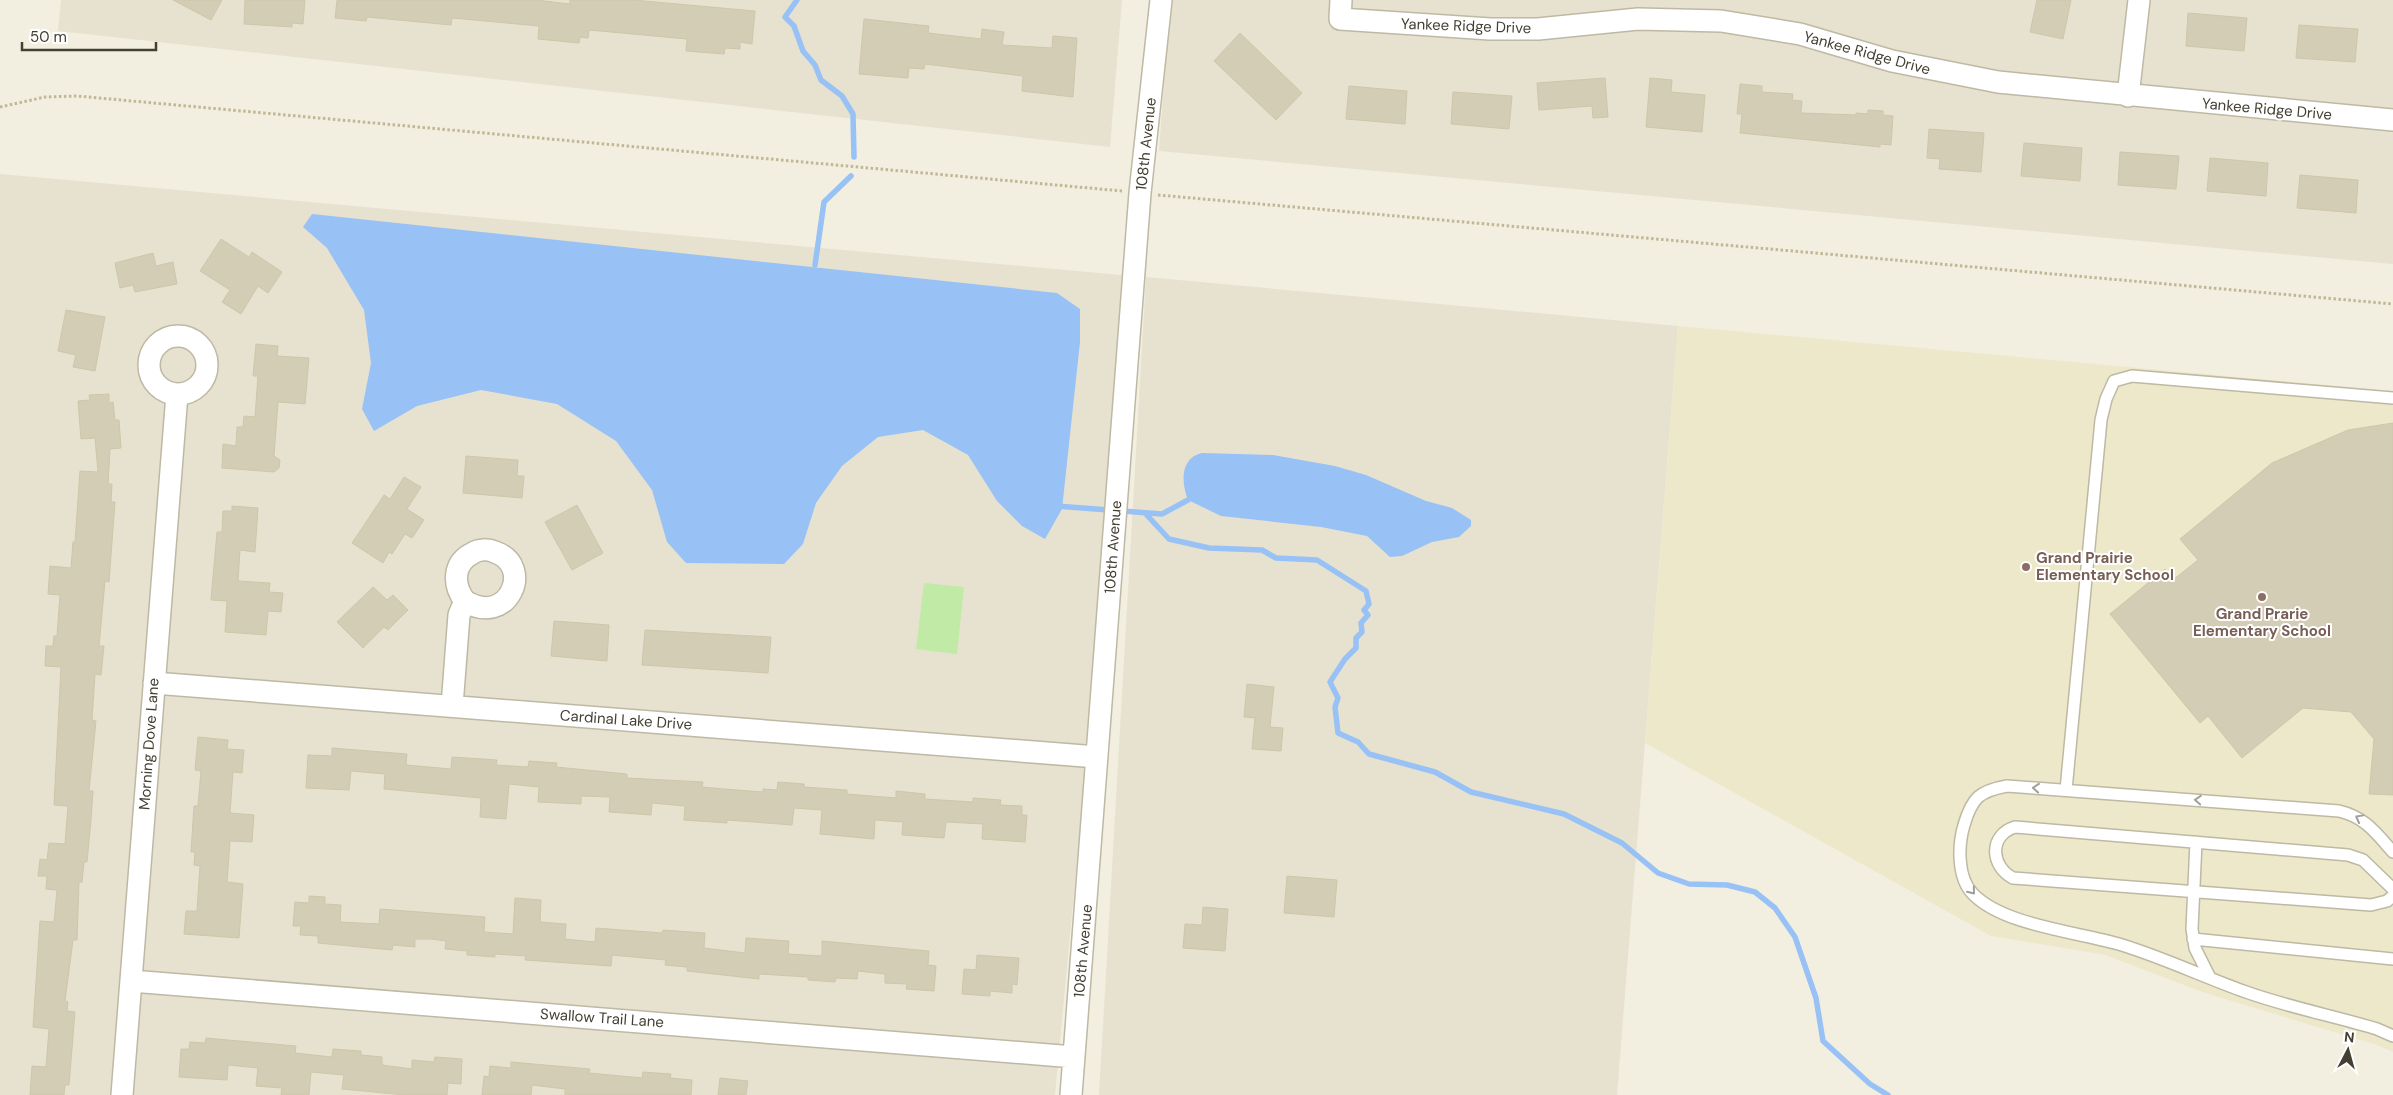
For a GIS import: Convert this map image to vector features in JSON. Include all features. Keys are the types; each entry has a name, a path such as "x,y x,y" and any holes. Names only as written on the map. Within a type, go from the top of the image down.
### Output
{"street":[{"name":"108th Avenue","path":"1071,1095 1140,193 1161,0"},
{"path":"2128,96 2139,0"},
{"name":"Yankee Ridge Drive","path":"1341,10 1490,29 1538,28 1638,19 1721,21 1800,34 1892,61 1959,76 2128,96 2393,120"},
{"name":"Morning Dove Lane","path":"122,1095 177,394"},
{"path":"452,706 459,615 465,601"},
{"name":"Cardinal Lake Drive","path":"154,682 1097,756"},
{"name":"Swallow Trail Lane","path":"131,982 1074,1057"}],"lane":[{"path":"2066,790 2101,420 2106,399 2114,381 2132,376 2393,398"},
{"path":"2393,852 2366,822 2354,814 2339,811 2007,786 1989,789 1976,798 1968,811 1962,830 1960,867 1965,882 1972,893 2000,912 2047,927 2122,945 2248,993 2377,1029 2393,1036"},
{"path":"2393,889 2363,860 2348,855 2015,827 2005,830 1999,838 1996,851 1997,862 2002,872 2012,878 2371,905 2387,901 2393,896"},
{"path":"2196,842 2192,891 2193,939 2195,948 2210,978"},
{"path":"2193,939 2393,959"}],"path":[{"path":"0,107 45,97 77,96 1140,193 2393,304"}],"shaded area":[{"path":"61,0 1122,0 1110,147 58,31"},
{"path":"1170,0 2393,0 2393,264 1159,151"},
{"path":"0,174 1132,276 1055,1095 0,1095"},
{"path":"1146,277 1678,326 1617,1095 1099,1095"},
{"name":"Grand Prairie Elementary School","path":"1678,326 2393,391 2393,1052 2377,1045 2205,993 2105,955 1991,936 1645,743"}],"green space":[{"path":"924,583 964,587 957,654 916,649"}],"water":[{"path":"312,214 1057,293 1080,309 1080,342 1062,509 1045,539 1022,526 997,501 968,455 923,430 878,437 842,466 816,503 803,544 784,564 686,563 667,542 652,490 616,441 557,404 481,390 417,406 374,431 362,409 371,363 364,310 327,248 303,227"},
{"path":"1202,453 1273,455 1335,466 1366,475 1426,501 1452,508 1471,520 1471,526 1459,537 1432,542 1402,556 1390,557 1367,536 1321,527 1221,516 1188,500 1184,486 1186,465 1195,456"}],"building":[{"path":"173,0 222,0 211,20"},
{"path":"245,0 305,0 303,24 292,23 292,27 244,24"},
{"path":"337,0 536,0 570,4 570,0 633,0 755,11 752,44 740,42 740,49 725,48 724,54 686,51 687,39 589,30 588,38 580,37 579,43 538,39 539,26 452,18 451,25 367,17 366,21 335,18"},
{"path":"2037,0 2071,0 2063,39 2030,32"},
{"path":"2188,13 2247,18 2244,51 2186,46"},
{"path":"864,19 929,26 928,33 981,39 982,29 1004,32 1002,45 1052,48 1053,36 1077,38 1073,97 1022,91 1023,76 925,64 924,69 909,68 908,78 859,74"},
{"path":"2299,25 2358,29 2355,62 2296,58"},
{"path":"1240,33 1302,93 1276,120 1214,61"},
{"path":"1605,78 1608,117 1593,118 1592,106 1539,110 1537,83"},
{"path":"1650,78 1672,80 1671,92 1705,95 1702,132 1646,127"},
{"path":"1740,84 1762,86 1762,92 1793,94 1792,100 1802,101 1801,113 1856,115 1856,113 1868,114 1868,110 1883,111 1883,115 1893,116 1891,145 1880,144 1880,147 1740,133 1742,114 1737,114"},
{"path":"1349,86 1407,91 1405,124 1346,119"},
{"path":"1453,92 1512,96 1509,129 1451,124"},
{"path":"1929,129 1984,133 1981,172 1939,169 1940,159 1927,158"},
{"path":"2024,143 2082,148 2080,181 2021,176"},
{"path":"2120,152 2179,156 2176,189 2118,185"},
{"path":"2210,158 2268,163 2266,196 2207,191"},
{"path":"2300,175 2358,180 2356,213 2297,208"},
{"path":"221,239 249,257 252,252 282,272 268,293 258,286 241,314 222,302 230,290 200,271"},
{"path":"153,253 156,266 173,262 177,284 135,292 133,285 120,288 115,263"},
{"path":"66,310 105,317 95,371 73,367 76,355 58,351"},
{"path":"256,344 278,346 277,356 309,358 305,404 278,402 274,456 280,460 279,468 274,472 222,468 223,444 236,446 237,427 243,427 244,416 255,417 258,376 253,376"},
{"path":"109,394 109,403 113,402 115,420 119,420 121,448 110,449 108,484 112,484 111,502 115,502 109,582 105,581 99,646 104,646 101,675 95,674 92,720 96,721 89,791 93,791 91,820 87,862 84,862 82,882 79,882 77,940 73,940 65,1001 68,1002 67,1011 75,1012 69,1085 65,1085 64,1095 30,1095 32,1066 46,1067 49,1029 33,1027 40,921 54,922 57,890 46,889 47,876 38,876 40,859 47,860 49,843 65,844 68,806 54,805 61,667 45,666 46,646 53,646 54,636 57,636 60,595 48,594 50,566 71,568 73,542 75,542 80,471 98,472 95,438 81,439 78,401 90,400 89,395"},
{"name":"Grand Prarie Elementary School","path":"2393,423 2393,795 2369,794 2374,739 2351,712 2303,708 2242,758 2208,716 2200,723 2110,614 2165,569 2173,580 2198,560 2180,539 2272,463 2348,430"},
{"path":"466,456 518,460 517,476 524,476 522,498 463,493"},
{"path":"404,477 421,487 407,509 424,520 412,538 405,534 392,554 389,552 383,563 352,543 384,495 390,499"},
{"path":"577,505 603,553 572,570 545,522"},
{"path":"232,506 258,508 255,552 240,550 238,581 270,583 269,592 283,593 281,612 268,611 266,635 225,632 227,601 211,600 217,532 222,532 223,511 232,511"},
{"path":"373,587 387,600 393,595 408,610 388,630 384,627 363,648 337,622"},
{"path":"554,621 609,625 607,661 551,656"},
{"path":"645,630 771,637 768,673 642,665"},
{"path":"1247,684 1274,687 1270,727 1283,728 1281,751 1252,749 1255,718 1244,717"},
{"path":"198,737 228,740 227,749 244,750 242,773 233,772 230,813 254,815 252,842 230,841 227,882 243,884 239,938 184,934 186,911 197,911 200,866 194,865 195,852 191,852 194,806 198,806 201,771 195,770"},
{"path":"332,748 407,754 406,765 451,769 452,757 497,760 496,765 528,767 529,761 557,763 556,767 627,774 627,778 703,782 702,787 724,789 763,792 763,789 777,790 778,782 804,784 804,787 847,790 847,794 896,798 896,791 925,794 925,799 973,802 973,798 1001,800 1000,805 1022,806 1022,815 1027,815 1025,842 982,839 983,824 946,822 944,838 902,835 903,822 875,820 874,839 820,834 822,810 794,808 792,825 727,820 727,823 684,820 685,806 652,803 651,815 609,812 610,797 581,796 581,804 538,802 539,787 509,784 506,819 480,817 481,798 384,789 385,774 351,771 349,790 306,788 308,755 332,756"},
{"path":"1287,876 1337,880 1334,917 1284,913"},
{"path":"309,896 325,897 325,904 341,905 340,922 379,924 380,909 485,917 484,932 513,934 515,898 541,900 540,922 566,924 565,939 595,942 596,928 662,933 663,930 705,933 704,948 745,953 746,938 789,941 788,954 822,956 822,941 929,951 928,965 936,966 934,991 906,989 907,984 885,983 885,974 858,971 857,979 836,978 835,982 808,980 808,977 759,974 759,979 687,971 687,967 665,965 666,960 612,955 611,966 525,960 526,956 495,954 495,957 467,955 467,951 445,949 446,941 431,939 415,939 415,947 393,945 392,950 318,943 318,936 300,935 301,926 293,926 295,902 309,903"},
{"path":"1203,907 1228,909 1225,951 1183,948 1185,924 1202,925"},
{"path":"977,955 1019,958 1017,985 1012,984 1012,993 990,991 990,996 962,994 964,969 976,970"},
{"path":"206,1038 296,1046 295,1053 332,1057 333,1049 361,1051 361,1055 382,1057 382,1065 412,1069 412,1060 434,1062 435,1057 462,1059 461,1084 448,1083 447,1095 405,1095 342,1089 344,1075 311,1072 309,1095 281,1095 282,1088 256,1086 258,1068 228,1065 227,1080 179,1077 181,1049 189,1049 190,1042 205,1043"},
{"path":"511,1062 590,1069 589,1073 642,1078 643,1072 671,1074 670,1078 692,1080 691,1095 565,1095 565,1089 532,1085 531,1095 482,1095 484,1076 489,1077 490,1066 511,1068"},
{"path":"720,1078 748,1081 746,1095 718,1095"}],"waterway":[{"path":"797,0 785,17 794,26 803,51 815,65 821,80 842,96 853,114 854,157"},
{"path":"815,265 824,202 851,176"},
{"path":"1056,506 1162,514 1188,500"},
{"path":"1145,513 1169,539 1209,548 1262,550 1276,558 1317,560 1366,591 1369,604 1364,610 1368,615 1361,623 1362,632 1356,638 1356,648 1345,659 1330,682 1338,698 1335,707 1338,733 1358,742 1369,754 1435,772 1471,792 1564,814 1622,843 1658,873 1689,884 1727,885 1755,892 1775,908 1795,937 1816,998 1823,1041 1870,1084 1888,1095"}],"place":[{"name":"Grand Prairie Elementary School","path":"2026,567"},
{"name":"Grand Prarie Elementary School","path":"2262,597"}]}
